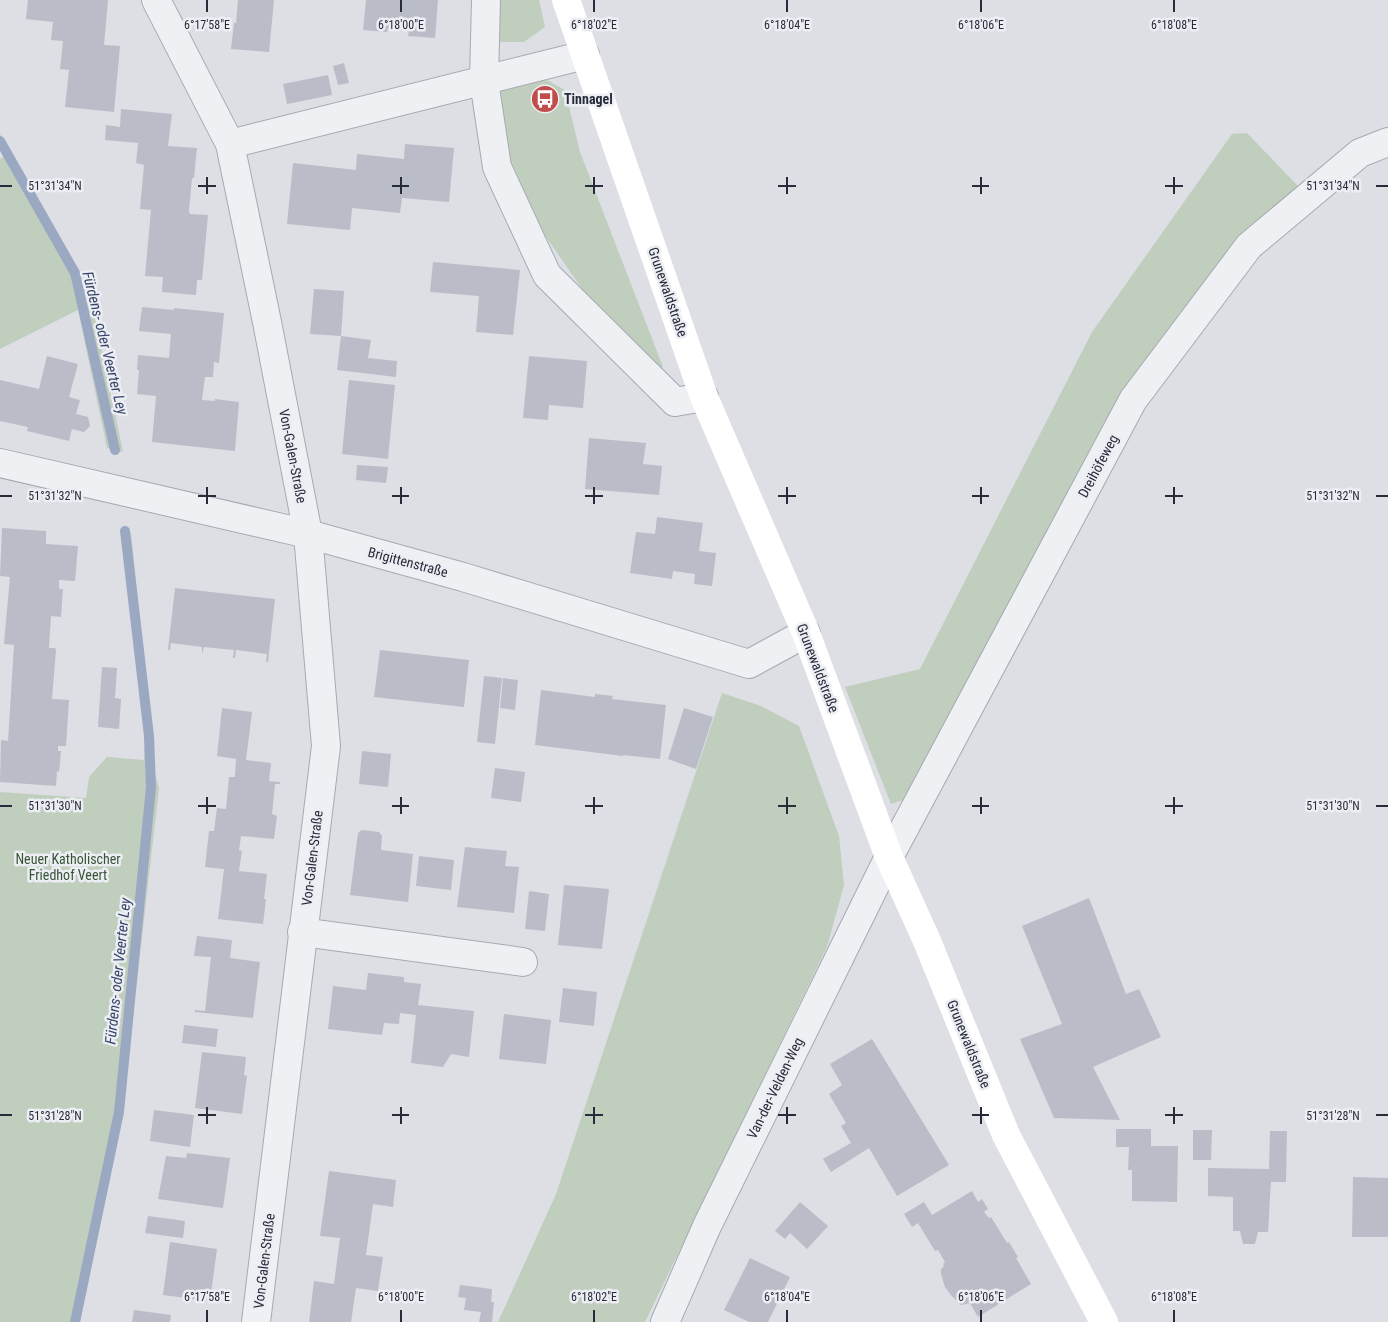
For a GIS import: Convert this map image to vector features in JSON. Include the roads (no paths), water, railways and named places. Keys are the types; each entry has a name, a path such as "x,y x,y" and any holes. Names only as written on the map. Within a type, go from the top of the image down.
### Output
{"street":[{"name":"Von-Galen-Straße","path":"156,0 230,144 308,534 326,746 256,1322"},
{"path":"486,0 484,81 497,167 547,275 675,402 704,397"},
{"name":"Grunewaldstraße","path":"566,0 704,397 806,633 889,857 927,941 1006,1135 1104,1322"},
{"path":"230,144 585,55"},
{"name":"Dreihöfeweg","path":"889,857 1133,400 1249,246 1360,153 1388,142"},
{"name":"Brigittenstraße","path":"0,463 308,534 463,577 748,664 806,633"},
{"name":"Van-der-Velden-Weg","path":"665,1322 707,1226 889,857"},
{"path":"302,932 523,962"}],"waterway":[{"name":"Fürdens- oder Veerter Ley","path":"0,141 75,273 115,450"},
{"name":"Fürdens- oder Veerter Ley","path":"75,1322 119,1112 151,787 149,736 125,531"}],"place":[{"name":"Tinnagel","path":"545,99"}],"park label":[{"name":"Neuer Katholischer Friedhof Veert","path":"68,868"}]}
